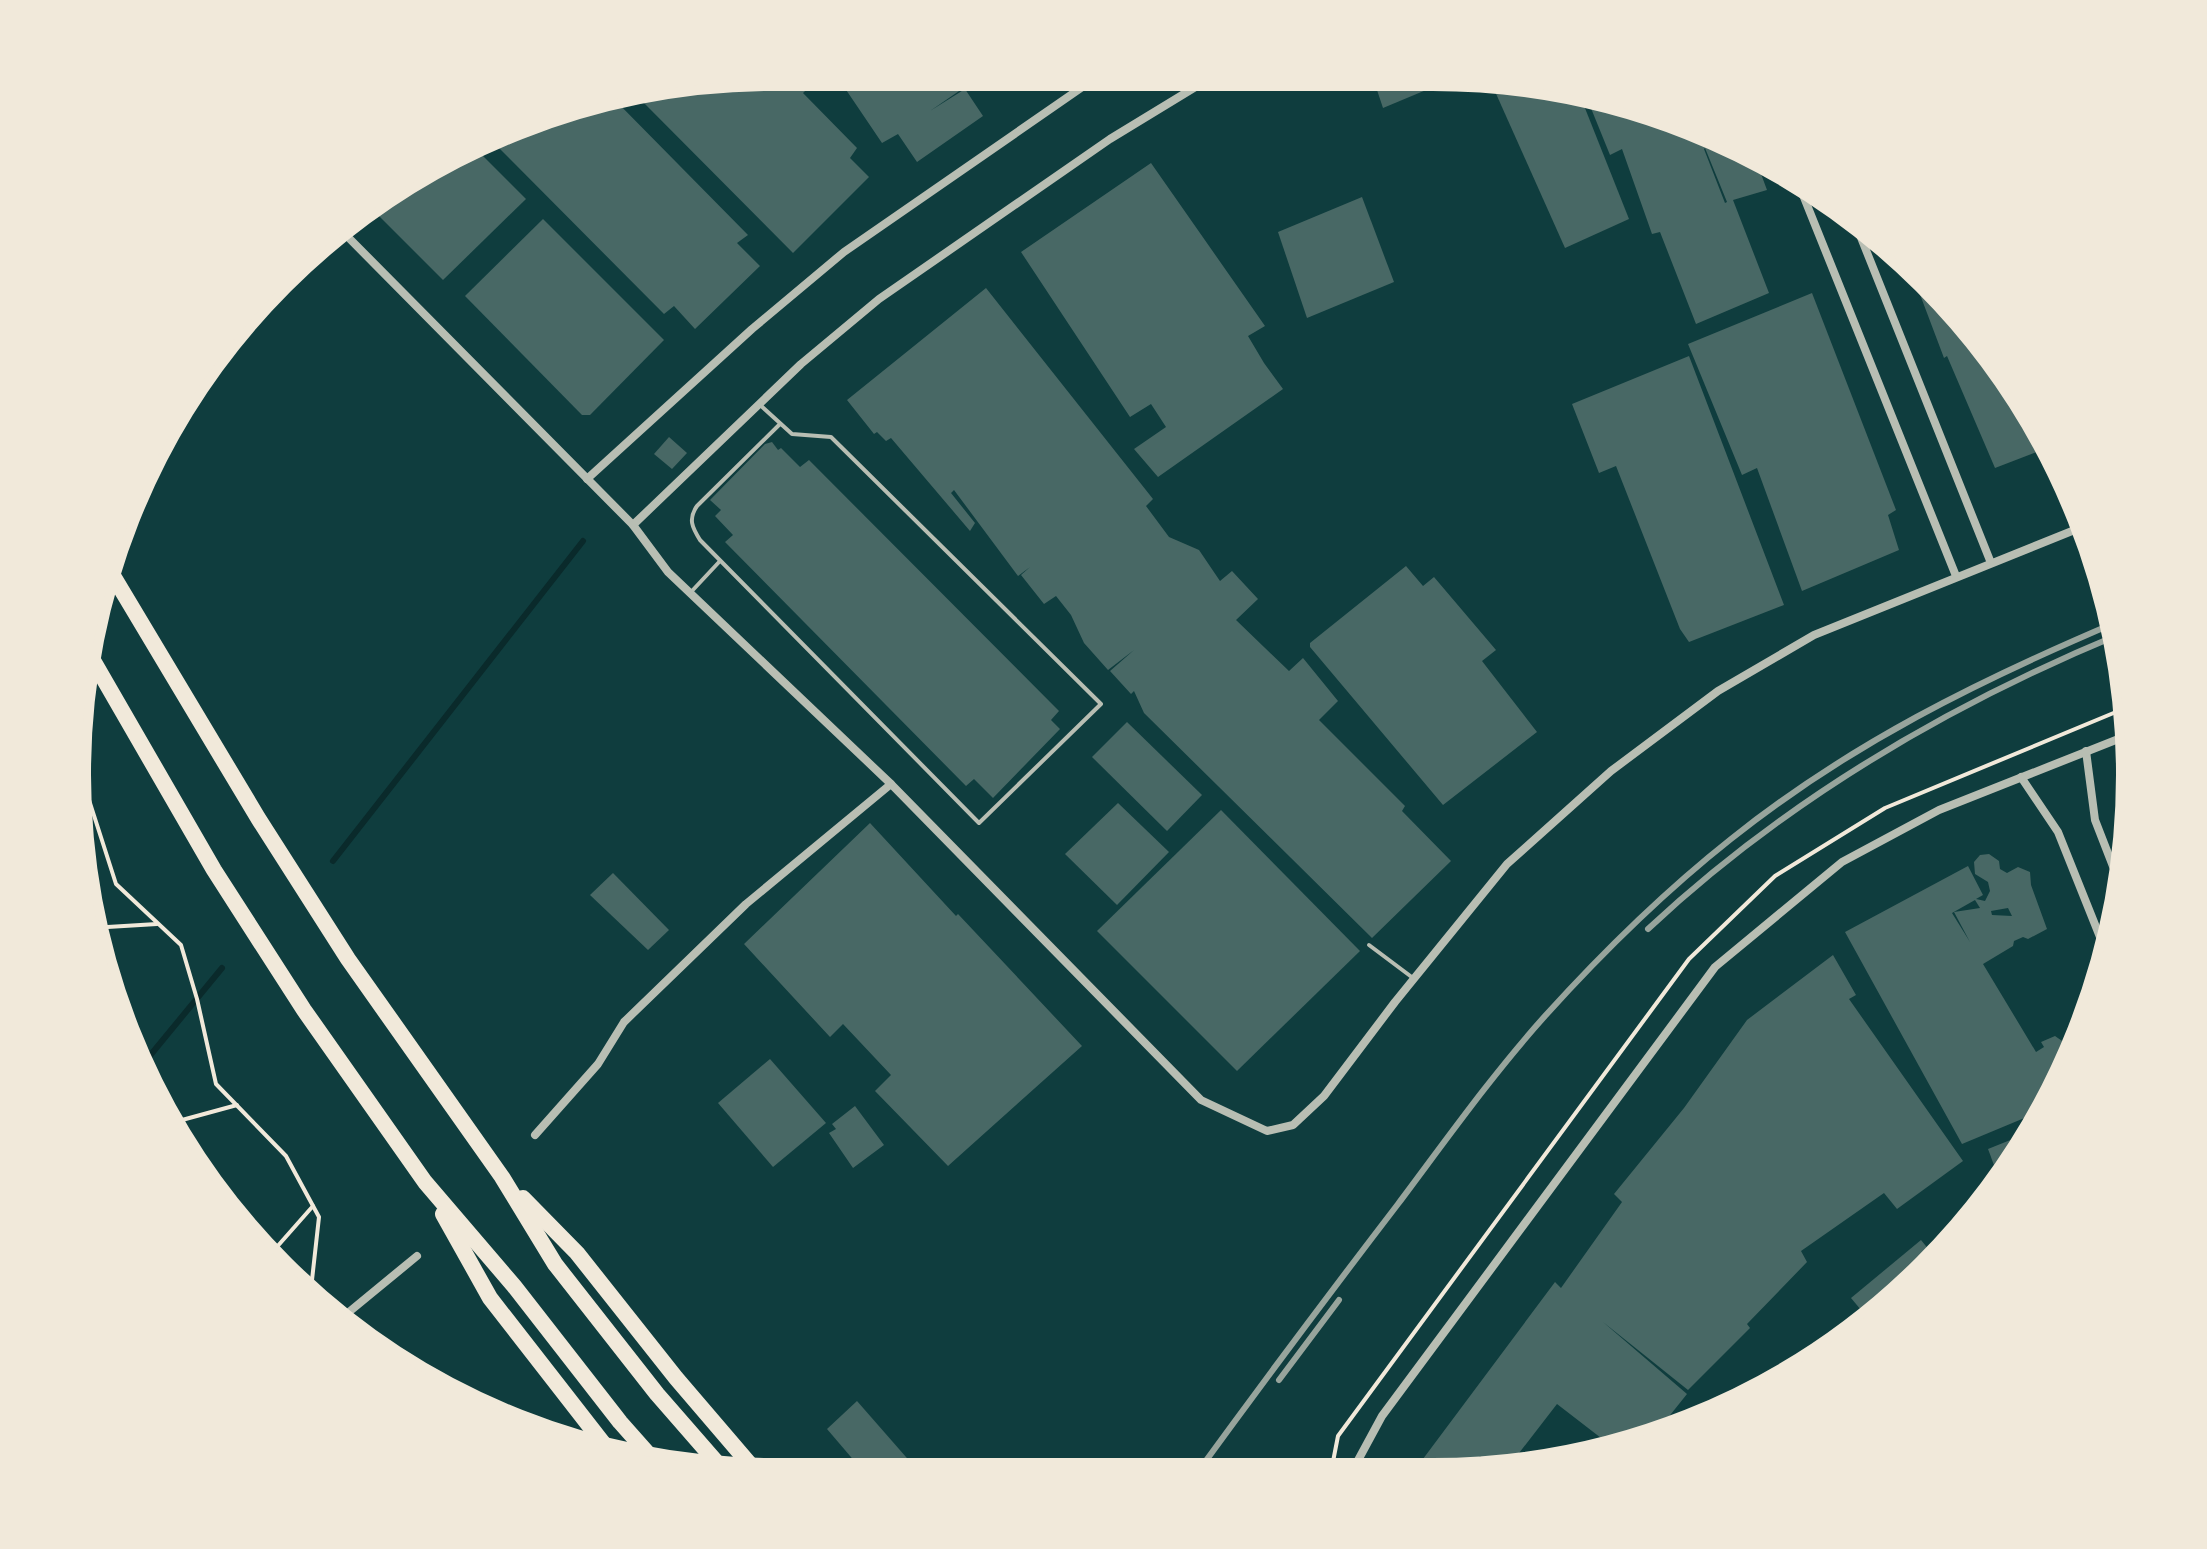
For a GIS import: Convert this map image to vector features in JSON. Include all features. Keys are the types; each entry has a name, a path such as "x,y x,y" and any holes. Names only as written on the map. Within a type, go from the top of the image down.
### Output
{"highway":[{"path":"115,579 258,818 348,959 502,1177 555,1264 657,1394 715,1460"},
{"path":"95,664 214,870 304,1010 425,1182 514,1286 646,1451"},
{"path":"502,1177 577,1253 676,1378 748,1462"},
{"path":"425,1182 490,1298 602,1441"}],"street":[{"path":"587,479 752,329 844,252 1084,86"},
{"path":"633,525 801,364 879,299 1110,139 1197,86"},
{"path":"1803,194 1956,576"},
{"path":"346,235 633,525 668,572 689,594 891,784 1201,1100 1267,1131 1293,1125 1324,1096 1413,978 1507,864 1611,771 1718,691 1814,635 2076,530"},
{"path":"1860,235 1991,563"},
{"path":"1357,1463 1382,1416 1715,967 1842,862 1939,810 2120,738"},
{"path":"2086,751 2095,820 2114,869"},
{"path":"2021,777 2058,832 2101,940"},
{"path":"535,1135 598,1064 624,1022 746,904 891,784"},
{"path":"347,1314 417,1256"}],"lane":[{"path":"759,404 792,434 831,437 1101,704 979,823 720,561 691,526 691,514 780,424"},
{"path":"689,594 720,561"},
{"path":"1369,945 1413,978"}],"path":[{"path":"86,792 116,884 181,945 216,1084 286,1156 319,1217 312,1283"},
{"path":"103,927 159,924"},
{"path":"179,1121 237,1105"},
{"path":"276,1248 313,1206"}],"building":[{"path":"806,86 803,93 857,148 850,158 869,177 793,253 643,102 647,98 661,96 665,99 670,94 729,87"},
{"path":"843,86 968,86 930,111 965,89 983,116 917,162 898,134 882,143"},
{"path":"1376,86 1435,86 1383,108"},
{"path":"1494,89 1583,103 1629,219 1565,248"},
{"path":"619,104 748,235 737,243 760,266 695,329 674,306 664,314 496,145 553,123"},
{"path":"1589,104 1696,138 1759,169 1767,190 1733,200 1769,293 1696,324 1660,232 1652,234 1622,149 1610,155","holes":["1705,148 1727,202 1704,149"]},
{"path":"480,153 526,199 443,280 376,213 430,178"},
{"path":"1151,163 1265,326 1248,336 1283,389 1158,477 1134,449 1166,427 1151,404 1130,417 1021,252"},
{"path":"1362,197 1394,282 1307,318 1278,232"},
{"path":"543,219 664,340 590,415 582,415 465,296"},
{"path":"1917,286 1979,355 2040,451 1995,468 1947,356 1944,358"},
{"path":"986,288 1153,499 1146,506 1169,537 1199,550 1220,581 1232,571 1258,599 1236,620 1289,671 1303,658 1338,701 1319,720 1405,806 1402,811 1451,861 1372,938 1144,713 1134,691 1131,694 1110,671 1134,650 1108,670 1084,643 1071,615 1056,596 1044,604 1021,575 1030,567 1018,576 954,490 951,493 975,523 970,531 891,438 886,441 877,432 874,434 847,400"},
{"path":"1812,293 1896,510 1888,515 1899,550 1802,591 1757,468 1742,475 1688,344"},
{"path":"1689,356 1784,605 1689,642 1680,629 1616,466 1599,473 1572,404"},
{"path":"669,437 687,453 672,469 654,454"},
{"path":"772,442 800,467 809,460 1059,711 1051,720 1060,729 993,798 974,779 966,786 725,542 733,535 715,516 721,510 710,500 765,444"},
{"path":"1406,566 1423,586 1434,577 1496,650 1482,661 1537,732 1443,805 1310,647 1310,643"},
{"path":"1127,722 1202,795 1167,831 1092,757"},
{"path":"1118,803 1169,852 1117,905 1065,854"},
{"path":"1221,810 1360,951 1237,1071 1097,931"},
{"path":"870,823 1082,1046 948,1166 875,1091 891,1075 843,1024 830,1037 744,944"},
{"path":"1989,854 1999,861 2000,869 2007,873 2018,867 2030,872 2031,885 2047,929 2028,939 2023,937 2014,941 2013,946 1983,964 2036,1052 2044,1047 2041,1042 2055,1036 2067,1042 2031,1115 1962,1144 1845,932 1968,866 1983,895 1976,899 1985,901 1990,891 1988,882 1975,874 1974,862 1980,855","holes":["1975,900 1980,908 1954,912 1970,942 1952,913","2008,908 2012,916 1992,915 1991,911"]},
{"path":"613,873 669,930 648,950 590,895"},
{"path":"1833,955 1856,995 1849,999 1963,1161 1897,1209 1884,1193 1801,1251 1807,1262 1747,1324 1750,1328 1688,1390 1603,1322 1687,1394 1664,1422 1605,1441 1557,1404 1515,1458 1487,1461 1480,1456 1475,1462 1420,1463 1555,1282 1561,1288 1622,1202 1614,1194 1684,1108 1747,1020"},
{"path":"770,1059 826,1123 773,1167 718,1103"},
{"path":"855,1106 884,1145 853,1168 829,1133 836,1129 832,1124"},
{"path":"2018,1137 1996,1170 1988,1149"},
{"path":"1921,1240 1929,1250 1863,1312 1851,1298"},
{"path":"857,1401 911,1463 856,1463 827,1429"}],"waterway":[{"path":"333,861 583,541"},
{"path":"148,1059 222,968"}],"railway":[{"path":"1204,1463 1506,1061 1567,992 1658,902 1706,859 1776,805 1869,744 2015,667 2105,627"},
{"path":"1648,929 1756,839 1870,760 1992,692 2108,639"},
{"path":"1279,1380 1339,1300"}]}
